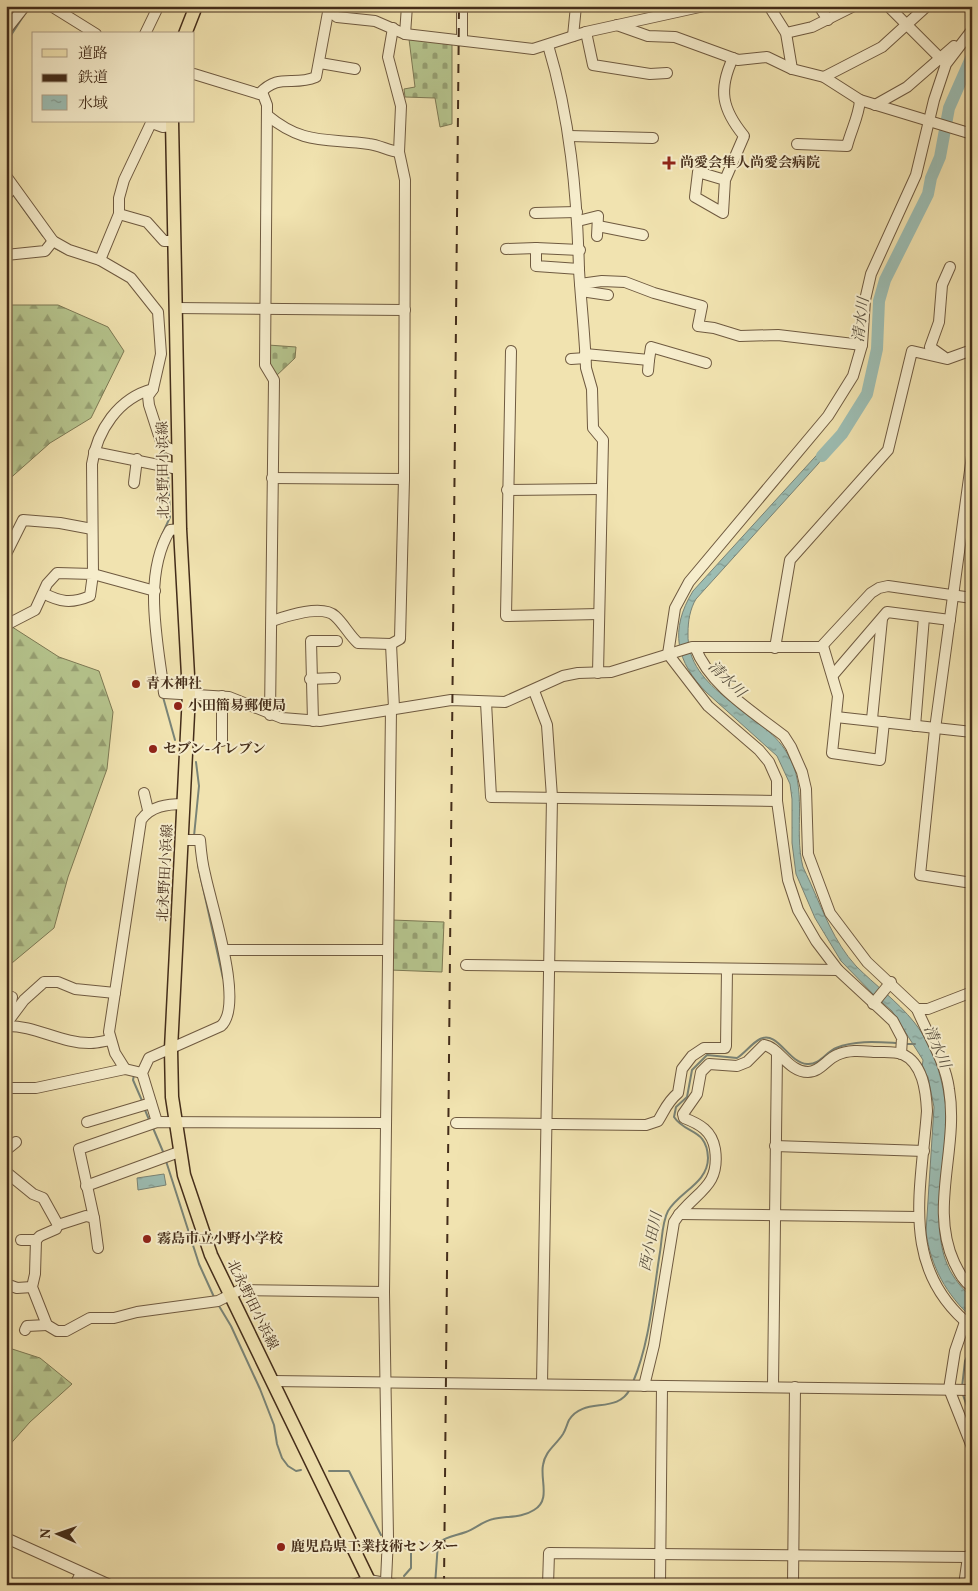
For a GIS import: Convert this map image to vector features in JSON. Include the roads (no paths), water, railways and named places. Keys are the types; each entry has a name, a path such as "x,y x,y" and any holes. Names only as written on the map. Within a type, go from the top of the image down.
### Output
{"main road":[{"path":"186,32 196,6"},
{"name":"北永野田小浜線","path":"172,123 178,452 172,467 180,529 190,694 184,804 190,840 171,1049 175,1122 171,1154 211,1255 370,1583"}],"street":[{"path":"6,30 25,6"},
{"path":"52,6 93,32"},
{"path":"405,34 407,6"},
{"path":"462,6 462,40"},
{"path":"573,36 576,6"},
{"path":"769,6 786,33 792,68"},
{"path":"819,6 828,20"},
{"path":"786,33 812,27 854,6"},
{"path":"888,6 943,61"},
{"path":"824,77 882,47 927,6"},
{"path":"329,9 337,17 375,21 405,34 534,49 586,32 702,7"},
{"path":"146,32 158,8"},
{"path":"195,74 259,94 276,81 309,80 316,77 329,9"},
{"path":"616,25 648,36 675,37 738,60 764,56 792,68 824,77 860,100 972,134"},
{"path":"272,621 296,613 324,611 334,615 358,643 391,644 400,639 404,479 405,180 399,152 401,106 388,57 393,28"},
{"path":"875,105 907,87 943,61 972,29"},
{"path":"586,32 592,65 650,74 667,73"},
{"path":"548,45 561,87 569,136 580,250 579,269 586,368 592,389 593,428 603,440 598,673"},
{"path":"725,180 744,136 729,118 725,100 725,79 733,58"},
{"path":"902,1054 902,1038 893,1021 838,970 816,942 798,910 788,880 777,801 777,780 769,762 759,750 708,706 671,654 675,608 685,589 828,416 853,376 862,345 867,286 916,175 943,61"},
{"path":"320,63 355,69"},
{"path":"262,92 267,105 265,365 274,380 270,715"},
{"path":"797,144 847,146 853,124 859,115 860,100"},
{"path":"267,114 281,126 303,137 371,144 399,152"},
{"path":"100,260 119,214 119,198 124,180 152,122 163,127 172,123"},
{"path":"569,136 653,138"},
{"path":"6,176 54,242 69,250 100,260 131,278 158,312 162,340 148,396 149,405 160,439 166,447 178,452"},
{"path":"6,196 13,187"},
{"path":"535,213 577,217 598,216 598,231 643,235"},
{"path":"119,214 147,222 164,241 175,241"},
{"path":"6,255 45,251 54,242"},
{"path":"536,248 536,266 579,269"},
{"path":"506,249 580,250"},
{"path":"947,360 930,347 939,322 942,285 950,267"},
{"path":"581,287 602,280 625,282 654,293 702,306 698,326 714,328 740,336 786,336 862,345"},
{"path":"581,287 608,295"},
{"path":"176,308 405,310"},
{"path":"162,340 177,338"},
{"path":"648,372 650,347 706,362"},
{"path":"774,648 790,560 888,450 912,351 947,360 972,350"},
{"path":"511,351 506,616 599,614"},
{"path":"571,358 586,356 649,360"},
{"path":"42,593 59,602 78,601 90,596 93,574 92,464 94,452 101,434 119,407 150,390"},
{"path":"94,452 137,458 172,467"},
{"path":"972,456 935,729 920,875 972,882"},
{"path":"134,483 137,458"},
{"path":"272,478 404,479"},
{"path":"508,490 601,489"},
{"path":"6,554 23,520 60,522 92,529"},
{"path":"180,529 170,530 161,546 152,590 164,693 222,696 270,715 290,720 313,721 451,700 504,702 563,676 622,670 693,647 774,648 824,646 871,593 879,588 888,586 972,598"},
{"path":"6,625 35,610 42,593 57,573 93,574 152,590"},
{"path":"833,675 887,612 950,620"},
{"path":"915,726 924,616"},
{"path":"872,719 882,620"},
{"path":"313,721 310,679 311,641 336,641"},
{"path":"386,1582 388,1537 384,1292 392,709 391,644"},
{"path":"824,646 838,696 832,753 880,760 884,722"},
{"path":"693,647 702,664 713,677 784,736 791,747 806,789 808,854 830,913 867,962 917,1009 938,1050 950,1091 951,1131 943,1220 950,1252 966,1283 972,1287"},
{"path":"310,679 334,678"},
{"path":"534,690 546,725 552,797 542,1384"},
{"path":"222,696 222,741"},
{"path":"486,702 491,797 777,801"},
{"path":"836,717 872,719 935,729 972,732"},
{"path":"144,793 148,810"},
{"path":"153,1124 132,1071 110,1040 135,846 141,820 148,810 173,804 184,804"},
{"path":"6,1088 36,1088 132,1071 149,1058 221,1026 227,1020 230,1009 224,950 205,874 190,840"},
{"path":"224,950 388,950"},
{"path":"466,965 838,970"},
{"path":"456,1123 646,1125 658,1121 664,1112 666,1103 678,1093 680,1072 686,1063 704,1048 725,1048 726,1046 727,969"},
{"path":"6,1025 24,1000 44,982 58,982 75,989 115,993"},
{"path":"873,1004 890,982"},
{"path":"917,1009 928,1009 972,992"},
{"path":"6,1025 12,997"},
{"path":"6,1025 22,1026 90,1043 110,1040"},
{"path":"641,1386 654,1345 674,1222 678,1214 704,1190 714,1176 717,1164 713,1139 705,1128 684,1118 683,1114 697,1094 701,1072 709,1064 714,1063 738,1066 764,1045 770,1046 776,1054 790,1065 808,1072 817,1070 837,1055 845,1052 902,1054 919,1070 926,1094 924,1151 918,1217 921,1245 929,1271 956,1312 968,1325 955,1350 952,1389 972,1447"},
{"path":"773,1386 776,1054"},
{"path":"87,1122 146,1104"},
{"path":"98,1248 94,1218 79,1149 153,1124 175,1122 385,1124"},
{"path":"6,1150 16,1142"},
{"path":"775,1146 924,1151"},
{"path":"86,1186 171,1154"},
{"path":"6,1172 33,1194 44,1198 58,1225"},
{"path":"678,1214 918,1217"},
{"path":"21,1240 36,1240 40,1236 56,1229 58,1225 86,1216 94,1218"},
{"path":"36,1240 35,1274 32,1287 47,1325"},
{"path":"6,1284 17,1288 32,1287"},
{"path":"25,1330 32,1324 47,1325 57,1331 66,1331 96,1316 114,1318 137,1312 215,1301 240,1290 384,1292"},
{"path":"272,1381 971,1390"},
{"path":"660,1585 662,1386"},
{"path":"793,1585 795,1387"},
{"path":"6,1538 110,1585"},
{"path":"548,1585 549,1553 794,1556 970,1555 964,1585"},
{"path":"76,1585 81,1573"},
{"path":"352,1585 386,1582 396,1585"}],"water":[{"path":"834,443 818,464 696,599 688,624 691,653 699,671 712,686 761,724 787,753 794,766 799,794 799,838 803,867 830,926 848,957 914,1022 929,1046 935,1060 943,1088 947,1117 946,1153 941,1197 941,1240 946,1261 956,1280 972,1297 972,1318 947,1289 936,1268 928,1245 926,1232 934,1107 928,1077 922,1068 923,1060 892,1011 841,961 815,918 796,874 792,843 790,784 777,756 707,693 688,669 679,645 681,619 685,605 693,591 824,447"},
{"path":"164,1174 166,1185 138,1190 137,1178"}],"waterway":[{"path":"6,43 24,15"},
{"name":"清水川","path":"822,456 842,434 867,394 877,349 879,301 885,280 928,194 931,178 940,157 949,108 972,56"},
{"path":"12,193 43,236"},
{"path":"55,248 65,253"},
{"path":"163,450 168,464"},
{"path":"158,544 170,517 168,471"},
{"path":"163,697 175,740"},
{"path":"194,836 199,786 196,762"},
{"path":"198,865 223,978"},
{"name":"西小田川","path":"633,1382 647,1335 666,1215 673,1204 698,1181 707,1167 707,1148 704,1141 684,1127 674,1117 676,1107 687,1097 692,1070 707,1055 737,1058 757,1041 766,1037 778,1043 800,1062 807,1064 816,1062 832,1050 843,1045 866,1042 897,1043"},
{"name":"西小田川","path":"904,1044 915,1044"},
{"path":"134,1075 133,1080 143,1103"},
{"path":"145,1110 150,1122"},
{"path":"153,1128 164,1154"},
{"path":"166,1161 199,1264 214,1297"},
{"path":"219,1306 231,1326 260,1389 274,1425 277,1444 282,1458 288,1466 296,1471 301,1470"},
{"path":"962,1387 965,1361 972,1347"},
{"name":"西小田川","path":"435,1585 438,1543 448,1537 469,1531 489,1520 519,1516 529,1513 539,1506 544,1495 542,1471 544,1460 563,1434 569,1420 575,1413 583,1409 617,1401 624,1397 630,1389"},
{"path":"963,1395 972,1421"},
{"path":"329,1471 349,1471 381,1535"},
{"path":"391,1540 411,1551 411,1568 404,1576"}],"railway":[{"path":"444,1585 459,6"}],"place":[{"name":"尚愛会隼人尚愛会病院","path":"669,163"},
{"name":"青木神社","path":"136,684"},
{"name":"小田簡易郵便局","path":"178,706"},
{"name":"セブン-イレブン","path":"153,749"},
{"name":"霧島市立小野小学校","path":"147,1239"},
{"name":"鹿児島県工業技術センター","path":"281,1547"}]}
